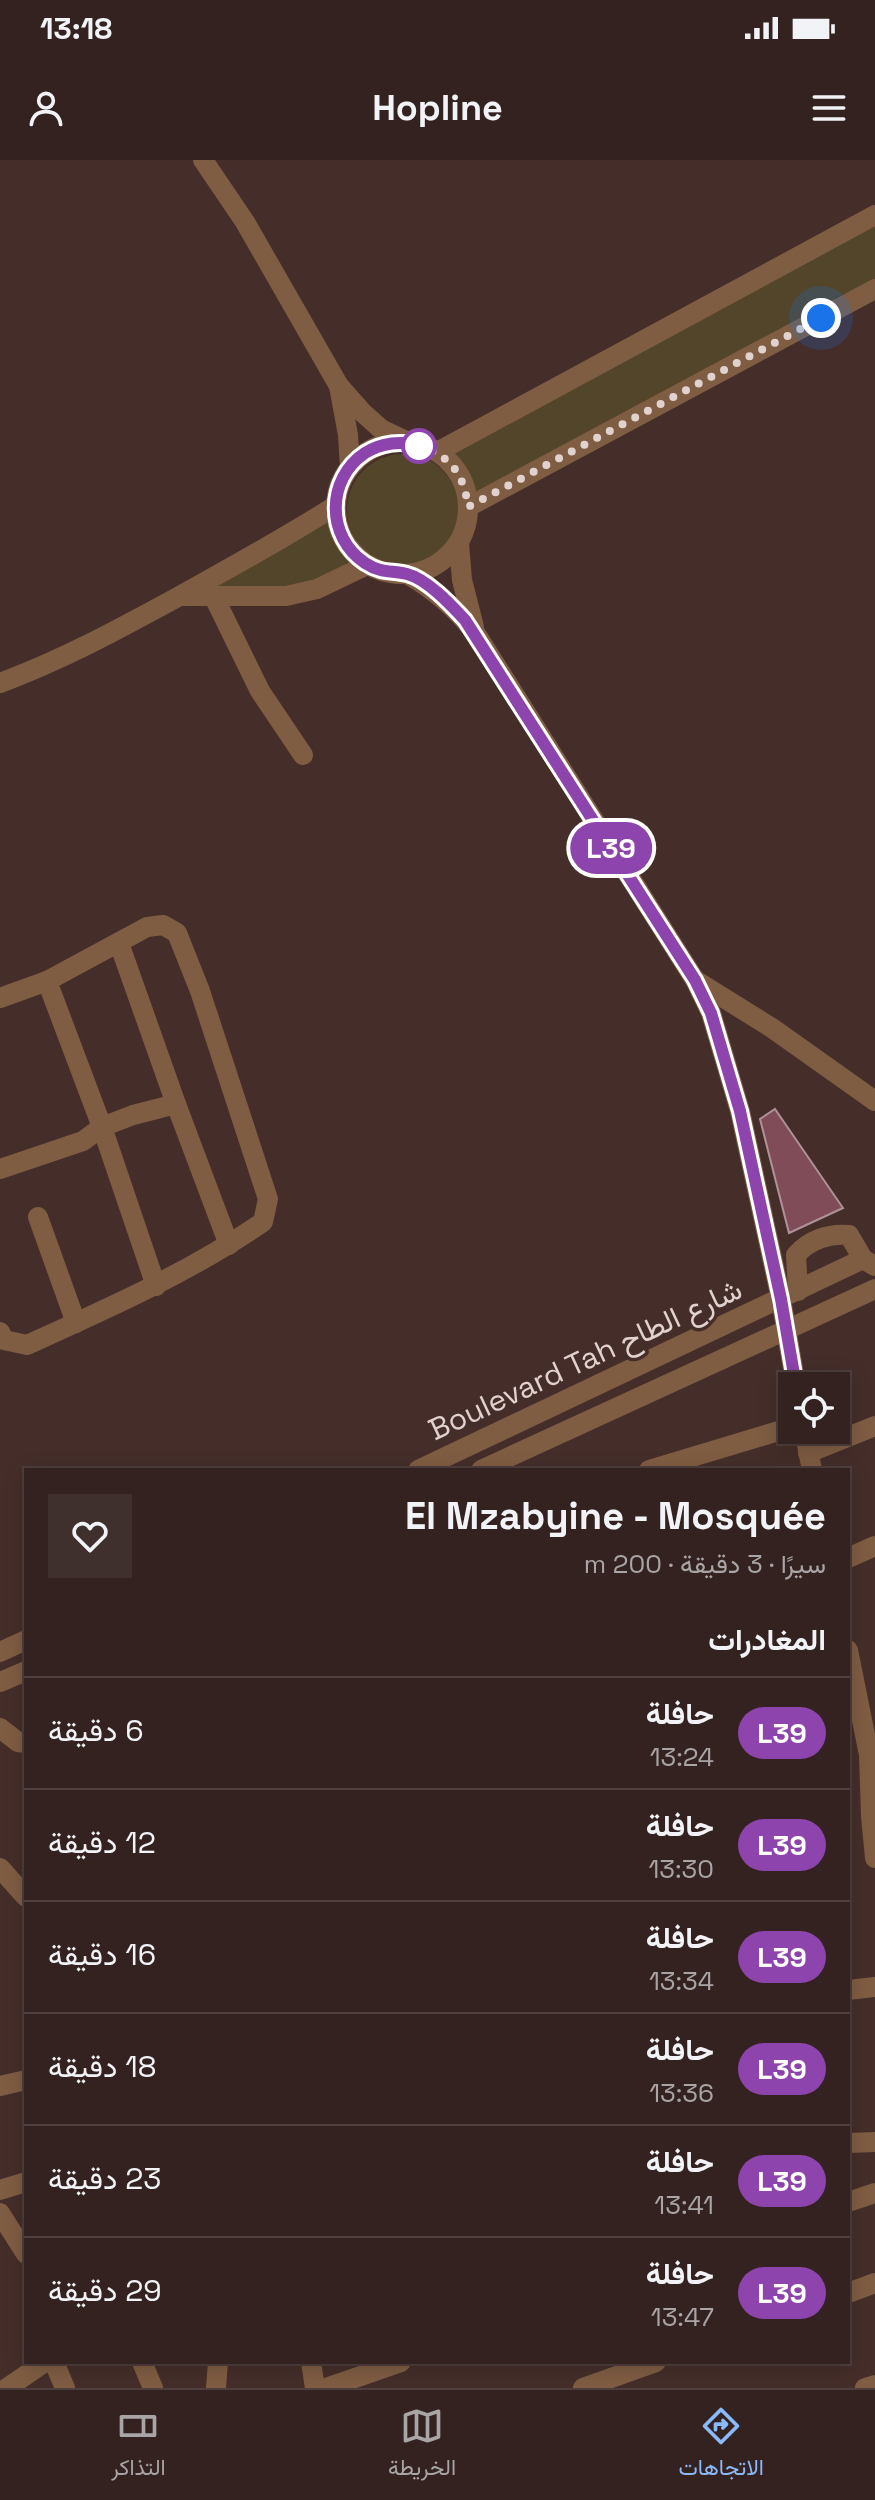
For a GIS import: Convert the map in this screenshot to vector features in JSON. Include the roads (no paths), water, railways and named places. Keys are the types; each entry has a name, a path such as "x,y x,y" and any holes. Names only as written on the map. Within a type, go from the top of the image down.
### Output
{"street":[{"path":"203,160 245,222 339,386 381,429 437,452 450,462 460,476 468,507 459,543 442,561 420,572 393,574 367,565 347,546 340,533 335,506 339,485 350,467 366,452 387,444 409,443"},
{"path":"437,452 875,215"},
{"path":"468,507 875,289"},
{"path":"339,386 350,467"},
{"path":"0,683 90,644 285,538 335,506"},
{"path":"459,543 466,598 476,634"},
{"path":"179,596 270,597 302,593 332,583 367,565"},
{"path":"407,574 438,594 476,634 695,980 711,1013 790,1295"},
{"path":"214,597 260,691 303,755"},
{"path":"0,998 47,981 147,927 163,925 177,933 200,991 268,1199 263,1222 156,1286 27,1345 4,1340 0,1332"},
{"path":"119,943 229,1245"},
{"path":"695,980 772,1028 875,1101"},
{"path":"47,981 102,1127 156,1286"},
{"path":"0,1169 83,1141 102,1127 133,1115 176,1104"},
{"path":"38,1217 76,1323"},
{"path":"793,1372 785,1330 796,1255 803,1247 823,1237 849,1235 869,1262"},
{"name":"Boulevard Tah شارع الطاح","path":"422,1468 790,1295 869,1262"},
{"name":"Boulevard Tah شارع الطاح","path":"485,1468 875,1289"},
{"path":"810,1462 875,1426"},
{"path":"656,1468 778,1431"},
{"path":"850,1557 875,1546"},
{"path":"0,1652 24,1641"},
{"path":"850,1660 869,1755 875,1858"},
{"path":"0,1682 24,1672"},
{"path":"0,1728 18,1742 24,1743"},
{"path":"0,1868 24,1895"},
{"path":"850,1990 875,1987"},
{"path":"1,2085 24,2080"},
{"path":"850,2143 875,2142"},
{"path":"0,2190 24,2183"},
{"path":"850,2201 875,2193"},
{"path":"0,2213 24,2251"},
{"path":"850,2292 875,2283"},
{"path":"7,2388 42,2364"},
{"path":"55,2364 65,2388"},
{"path":"143,2364 153,2388"},
{"path":"216,2388 218,2364"},
{"path":"311,2364 315,2388"},
{"path":"326,2388 395,2364"},
{"path":"583,2388 650,2364"},
{"path":"865,2388 875,2385"}]}
